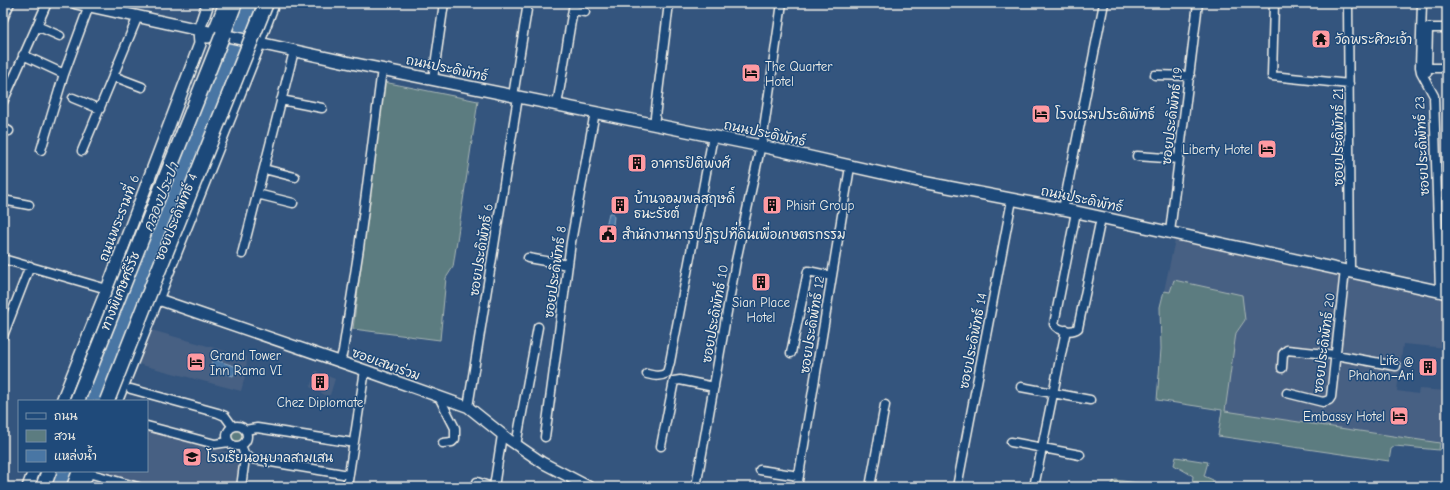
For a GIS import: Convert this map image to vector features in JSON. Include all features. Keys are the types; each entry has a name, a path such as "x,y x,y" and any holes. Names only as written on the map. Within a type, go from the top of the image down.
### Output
{"highway":[{"name":"ทางพิเศษศรีรัช","path":"67,400 236,3"},
{"path":"107,400 266,3"},
{"path":"43,487 49,472"},
{"path":"74,487 86,472"}],"main road":[{"name":"ถนนประดิพัทธ์","path":"76,3 97,6 294,51 713,136 1012,200 1063,209 1348,270 1443,292"},
{"name":"ถนนพระรามที่ 6","path":"67,400 107,289 200,44 199,30 208,3"},
{"path":"200,44 214,33 226,3"},
{"path":"28,487 34,472"}],"street":[{"path":"3,19 10,3"},
{"path":"3,102 23,54 47,3"},
{"path":"260,43 275,3"},
{"path":"433,79 444,3"},
{"name":"ซอยประดิพัทธ์ 6","path":"468,407 516,97 528,3"},
{"path":"654,125 668,3"},
{"name":"ซอยประดิพัทธ์ 10","path":"696,487 736,261 761,146 782,3"},
{"path":"1063,209 1104,3"},
{"name":"ซอยประดิพัทธ์ 19","path":"1170,232 1198,3"},
{"path":"1274,3 1272,76 1349,84"},
{"name":"ซอยประดิพัทธ์ 21","path":"1348,3 1348,270"},
{"name":"ซอยประดิพัทธ์ 23","path":"1422,3 1420,67 1421,72 1434,96 1443,292"},
{"path":"41,150 64,74 97,6"},
{"path":"557,105 574,7 585,12"},
{"path":"82,151 138,16"},
{"path":"36,26 60,36"},
{"path":"1427,83 1428,28 1447,28"},
{"name":"ซอยประดิพัทธ์ 4","path":"117,400 260,43"},
{"path":"242,254 294,51"},
{"path":"23,54 64,74"},
{"path":"1427,68 1447,68"},
{"path":"340,362 359,248 382,69"},
{"path":"1155,75 1190,76"},
{"path":"113,76 142,87"},
{"path":"73,98 100,108"},
{"path":"281,100 322,108"},
{"name":"ซอยประดิพัทธ์ 8","path":"545,437 570,242 595,112"},
{"path":"647,374 658,377 668,373 713,136"},
{"path":"1137,156 1179,160"},
{"name":"ซอยประดิพัทธ์ 12","path":"797,487 850,166"},
{"path":"264,169 295,177"},
{"path":"257,194 293,203"},
{"path":"3,200 29,205"},
{"name":"ซอยประดิพัทธ์ 14","path":"956,487 1012,200"},
{"path":"1076,212 1054,324 1059,329 1072,331 1078,328 1101,218"},
{"path":"528,258 568,266"},
{"path":"3,259 107,289"},
{"path":"3,336 30,266"},
{"name":"ซอยประดิพัทธ์ 20","path":"1287,394 1323,402 1329,400 1331,396 1348,270"},
{"path":"791,353 808,271 832,276"},
{"name":"ซอยเสนาร่วม","path":"157,299 468,407 502,435 543,463 589,487"},
{"path":"516,445 538,327"},
{"path":"1034,487 1066,330"},
{"path":"1282,368 1283,354 1287,350 1336,355 1396,366"},
{"path":"346,487 365,370"},
{"path":"661,446 674,382 680,380 714,388"},
{"path":"1021,387 1090,400"},
{"path":"131,389 218,413 225,416 233,427"},
{"path":"439,397 456,432 455,439 452,442 444,442"},
{"path":"870,487 885,405"},
{"path":"148,426 215,444 229,442 236,446 241,446"},
{"path":"229,442 227,434 233,427 240,426 245,430 247,436 247,439 241,446"},
{"path":"245,430 257,428 348,442"},
{"path":"494,487 502,435"},
{"path":"1011,442 1080,455"},
{"path":"241,446 245,455 241,487"},
{"path":"245,455 253,459 343,474"},
{"path":"760,470 799,476"},
{"path":"83,487 86,472 133,486"},
{"path":"476,482 491,487"}],"shaded area":[{"path":"1176,239 1447,297 1447,348 1403,344 1397,391 1418,394 1419,389 1447,391 1447,444 1225,411 1236,333 1245,320 1174,280 1170,292 1164,291"},
{"path":"151,330 247,357 246,373 241,391 138,364"},
{"name":"Chez Diplomate","path":"316,371 335,379 330,395 325,395 310,387"},
{"name":"โรงเรียนอนุบาลสามเสน","path":"148,431 234,453 238,460 239,464 235,487 158,487 98,472 148,472"}],"green space":[{"path":"384,82 478,101 453,267 446,278 440,340 353,329"},
{"path":"1174,280 1242,295 1245,320 1236,333 1225,411 1440,443 1439,450 1395,446 1391,449 1389,461 1218,436 1222,410 1157,400 1161,349 1160,307 1164,291 1170,292"},
{"path":"235,430 239,430 243,436 239,442 235,442 231,438 231,434"},
{"path":"1176,457 1208,462 1204,476 1213,480 1213,487 1170,487 1171,482 1192,484 1193,476 1174,465"},
{"path":"1115,480 1146,484 1146,487 1112,487 1112,483"}],"water":[{"path":"241,3 262,3 104,400 83,400"},
{"path":"609,213 612,213 614,217 612,232 609,232 606,226"},
{"path":"213,359 237,367 233,376 210,368"},
{"path":"56,472 76,472 70,487 49,487"},
{"path":"1342,483 1370,487 1341,487"}],"place":[{"name":"วัดพระศิวะเจ้า","path":"1321,39"},
{"name":"The Quarter Hotel","path":"751,73"},
{"name":"โรงแรมประดิพัทธ์","path":"1041,114"},
{"name":"Liberty Hotel","path":"1267,149"},
{"name":"อาคารปิติพงศ์","path":"637,163"},
{"name":"บ้านจอมพลสฤษดิ์ ธนะรัชต์","path":"620,205"},
{"name":"Phisit Group","path":"772,205"},
{"name":"สำนักงานการปฏิรูปที่ดินเพื่อเกษตรกรรม","path":"608,234"},
{"name":"Sian Place Hotel","path":"761,282"},
{"name":"Grand Tower Inn Rama VI","path":"196,362"},
{"name":"Life @ Phahon–Ari","path":"1428,367"},
{"name":"Chez Diplomate","path":"320,382"},
{"name":"Embassy Hotel","path":"1399,416"},
{"name":"โรงเรียนอนุบาลสามเสน","path":"192,457"}],"water label":[{"name":"คลองประปา","path":"161,197"}]}
